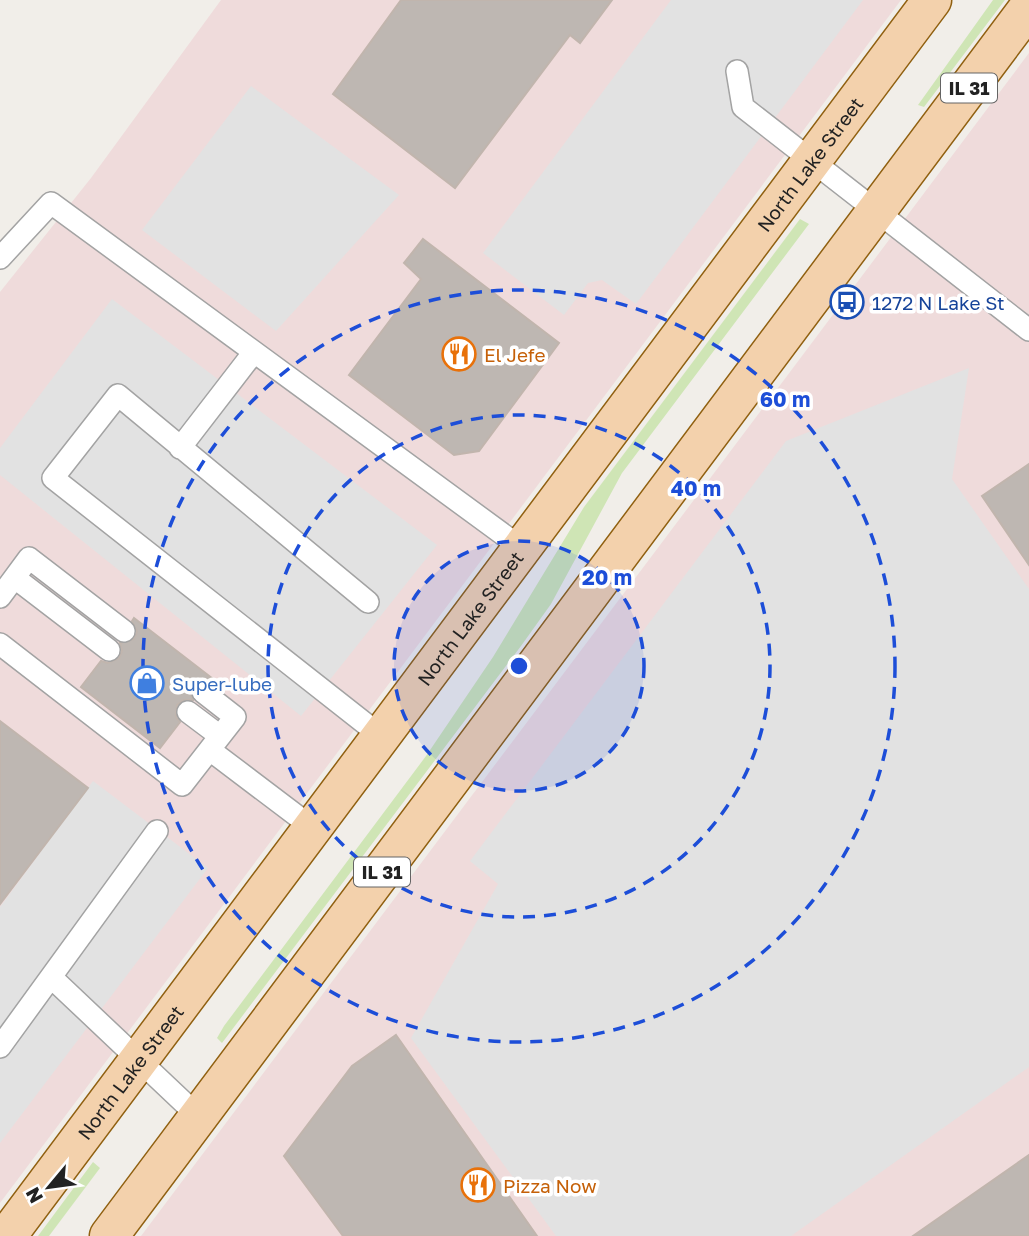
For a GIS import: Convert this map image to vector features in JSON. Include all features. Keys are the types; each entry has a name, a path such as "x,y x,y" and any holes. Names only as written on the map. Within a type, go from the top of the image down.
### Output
{"main road":[{"name":"North Lake Street","path":"7,1236 932,0"},
{"name":"IL 31","path":"109,1236 1029,7"}],"lane":[{"path":"737,71 743,107 1029,330"},
{"path":"0,258 51,203 523,549"},
{"path":"180,448 254,352"},
{"path":"368,603 118,394 53,478 381,736"},
{"path":"0,597 29,558 124,631"},
{"path":"15,578 109,650"},
{"path":"0,644 182,785 235,717 203,692"},
{"path":"188,712 215,743 313,828"},
{"path":"1,1043 157,831"},
{"path":"51,977 198,1116"}],"shaded area":[{"path":"221,0 901,0 0,1203 0,292 91,178"},
{"path":"671,0 863,0 636,304 602,280 588,283 564,315 483,253"},
{"path":"1029,53 1029,1236 141,1236 802,356"},
{"path":"251,86 399,195 276,331 142,230"},
{"path":"112,299 437,545 301,716 0,475 0,448"},
{"path":"969,368 952,479 1029,589 1029,1067 791,1236 556,1236 411,1038 498,884 470,861 786,441"},
{"path":"93,781 208,868 0,1143 0,907"}],"green space":[{"path":"993,0 1005,0 924,107 918,105"},
{"path":"800,219 809,224 622,473 551,604 222,1043 217,1038 224,1026 426,756 493,657 584,507"},
{"path":"93,1162 100,1168 49,1236 38,1236"}],"building":[{"path":"401,0 612,0 580,43 570,35 455,188 333,94"},
{"path":"423,239 559,343 479,451 454,455 349,375 421,279 404,263"},
{"path":"1029,464 1029,565 982,496"},
{"name":"Super-lube","path":"134,618 213,679 211,682 199,680 192,685 190,691 193,700 184,700 177,705 176,717 180,722 160,748 81,687 101,661 108,663 119,658 122,651 120,643 134,639 137,632 132,621"},
{"path":"0,721 88,788 0,904"},
{"path":"396,1035 537,1236 343,1236 284,1156 352,1066"},
{"path":"1029,1155 1029,1236 913,1236"}],"place":[{"name":"1272 N Lake St","path":"847,302"},
{"name":"El Jefe","path":"459,354"},
{"name":"Super-lube","path":"147,683"},
{"name":"Pizza Now","path":"478,1185"}]}
